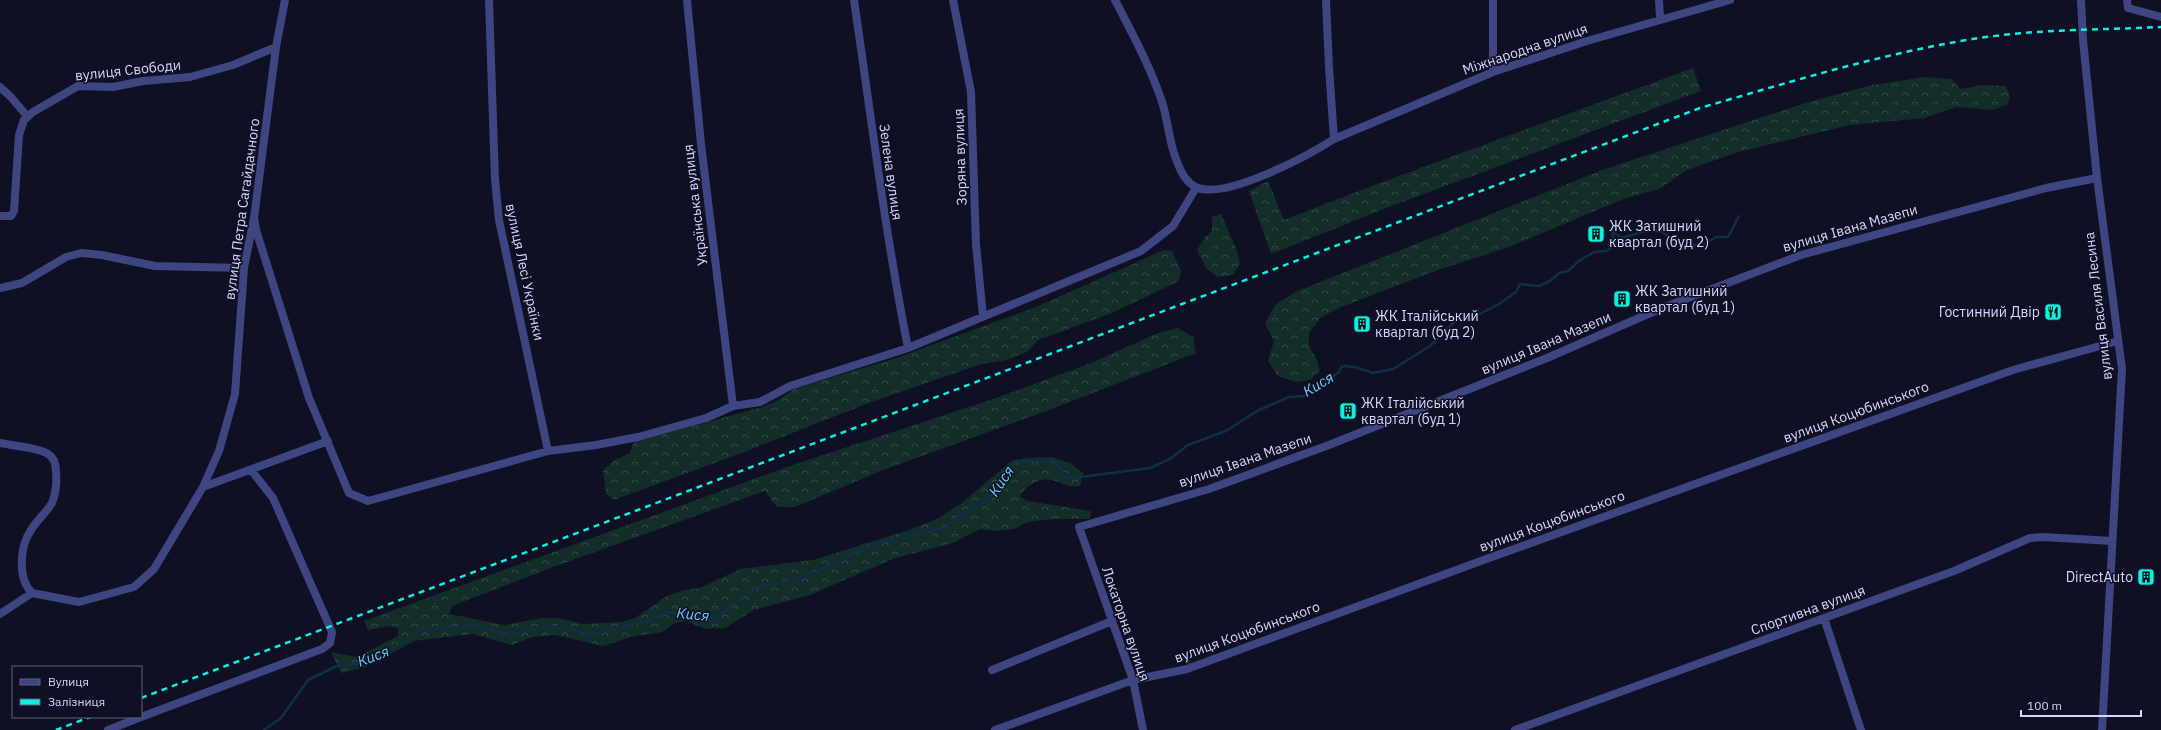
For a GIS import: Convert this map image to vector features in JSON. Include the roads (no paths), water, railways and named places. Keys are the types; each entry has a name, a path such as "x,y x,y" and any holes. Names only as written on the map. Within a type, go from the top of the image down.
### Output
{"street":[{"name":"вулиця Петра Сагайдачного","path":"32,593 79,602 134,587 154,569 203,487 219,451 235,394 244,268 254,218 276,47 285,0"},
{"name":"вулиця Лесі Українки","path":"489,0 496,187 499,220 548,451"},
{"name":"Українська вулиця","path":"687,0 701,144 733,406"},
{"name":"Зелена вулиця","path":"854,0 893,274 908,348"},
{"name":"Зоряна вулиця","path":"953,0 971,92 976,245 984,316"},
{"path":"254,218 256,230 309,398 349,493 368,501 548,451 596,446 638,437 706,418 733,406 762,401 790,386 908,348 1123,260 1145,249 1173,226 1196,188 1186,179 1177,162 1162,101 1146,60 1115,0"},
{"path":"1326,0 1328,67 1334,139"},
{"path":"1493,0 1493,72"},
{"path":"1659,0 1660,19"},
{"name":"Міжнародна вулиця","path":"1196,188 1215,190 1257,177 1312,153 1334,139 1493,72 1660,19 1730,0"},
{"name":"вулиця Василя Лесина","path":"2081,0 2083,40 2097,178 2122,369 2102,730"},
{"path":"2127,0 2128,8 2161,17"},
{"name":"вулиця Свободи","path":"27,116 75,87 113,87 144,81 190,77 233,65 276,47"},
{"path":"0,87 27,116 19,135 14,211 11,216 0,216"},
{"name":"вулиця Івана Мазепи","path":"1079,527 1209,489 1329,445 1547,358 1662,308 1808,253 2046,188 2097,178"},
{"path":"0,288 22,283 66,257 81,253 102,254 155,266 244,268"},
{"name":"вулиця Коцюбинського","path":"996,730 1133,680 1187,669 1489,558 2013,370 2118,341"},
{"path":"203,487 328,441"},
{"path":"0,443 40,450 48,454 55,462 56,487 53,500 46,512 32,529 25,544 23,576 26,586 32,593 0,614"},
{"path":"142,717 322,649 330,643 332,632 288,528 273,498 251,470"},
{"name":"Локаторна вулиця","path":"1079,527 1133,680 1143,730"},
{"name":"Спортивна вулиця","path":"1515,730 1954,571 2030,538 2043,537 2112,541"},
{"path":"1824,618 1861,730"},
{"path":"992,670 1112,621"},
{"path":"108,730 138,718"}],"waterway":[{"name":"Кися","path":"264,730 281,718 308,680 339,665 358,664 381,654 403,643 419,630 477,625 507,635 547,626 564,627 590,635 649,620 670,612 716,618 753,588 804,577 875,544 945,528 971,508 987,501 1003,483 1014,461 1056,461 1065,478 1150,468 1170,459 1188,445 1226,431 1257,411 1289,397 1304,396 1338,373 1342,366 1355,367 1373,373 1393,369 1430,346 1455,321 1480,314 1499,304 1516,292 1520,284 1539,286 1550,281 1559,273 1568,271 1580,260 1595,252 1607,251 1615,245 1612,231 1622,238 1645,231 1660,231 1670,237 1700,247 1716,237 1728,237 1739,216"}],"railway":[{"path":"142,698 1700,108 1801,79 1904,52 1938,45 2020,33 2161,27"},
{"path":"56,730 87,718"}],"place":[{"name":"ЖК Затишний квартал (буд 2)","path":"1596,234"},
{"name":"ЖК Затишний квартал (буд 1)","path":"1622,299"},
{"name":"Гостинний Двір","path":"2053,312"},
{"name":"ЖК Італійський квартал (буд 2)","path":"1362,324"},
{"name":"ЖК Італійський квартал (буд 1)","path":"1348,411"},
{"name":"DirectAuto","path":"2146,577"}]}
